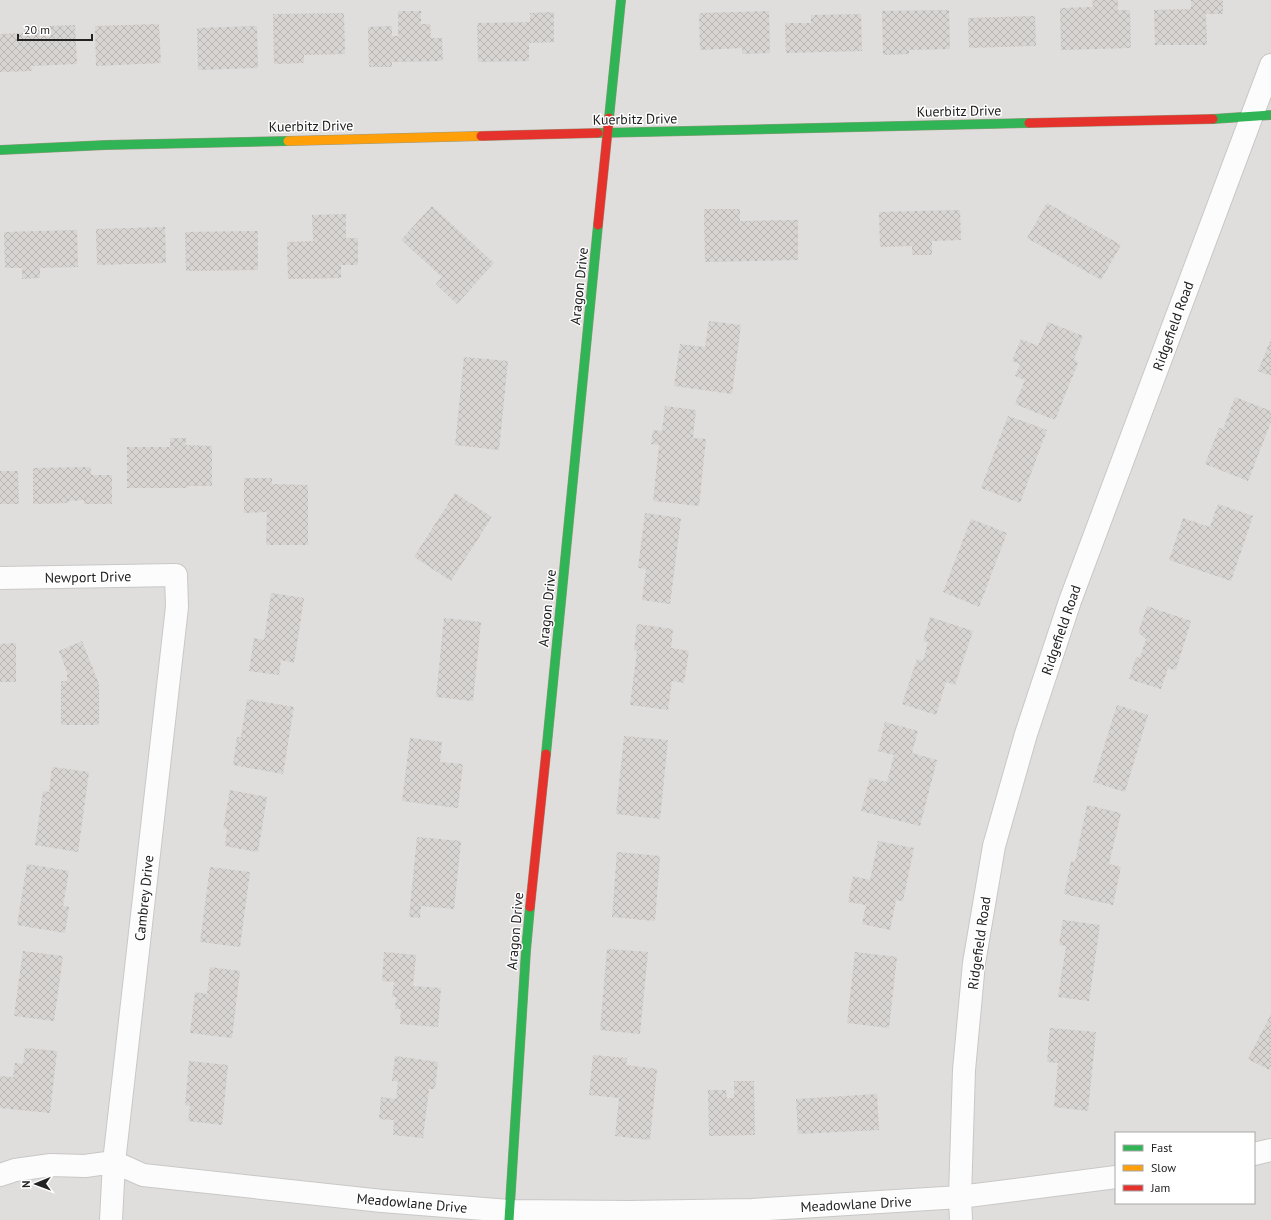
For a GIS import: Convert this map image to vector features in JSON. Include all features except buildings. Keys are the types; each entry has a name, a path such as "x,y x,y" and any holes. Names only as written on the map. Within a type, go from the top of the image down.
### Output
{"street":[{"name":"Aragon Drive","path":"509,1215 526,950 621,0"},
{"name":"Ridgefield Road","path":"961,1220 960,1198 964,1062 974,963 994,846 1026,734 1070,601 1261,115 1271,65"},
{"name":"Kuerbitz Drive","path":"0,150 106,145 1214,119 1261,115"},
{"name":"Newport Drive","path":"0,578 176,575"},
{"name":"Cambrey Drive","path":"111,1220 114,1162 177,607 176,575"},
{"path":"1255,1154 1271,1150"},
{"name":"Meadowlane Drive","path":"114,1162 143,1175 509,1215 752,1210 960,1198 1115,1177"},
{"path":"0,1175 15,1170 51,1166 85,1166 114,1162"}],"shaded area":[{"path":"0,0 1271,0 1271,1220 0,1220"}],"traffic: fast":[{"path":"609,118 621,0"},
{"path":"1213,119 1271,115"},
{"path":"598,133 1029,123"},
{"path":"0,150 106,145 288,141"},
{"path":"546,754 598,225"},
{"path":"509,1220 530,907"}],"traffic: slow":[{"path":"288,141 481,136"}],"traffic: jam":[{"path":"598,225 609,118"},
{"path":"1029,123 1213,119"},
{"path":"481,136 598,133"},
{"path":"530,907 546,754"}]}
